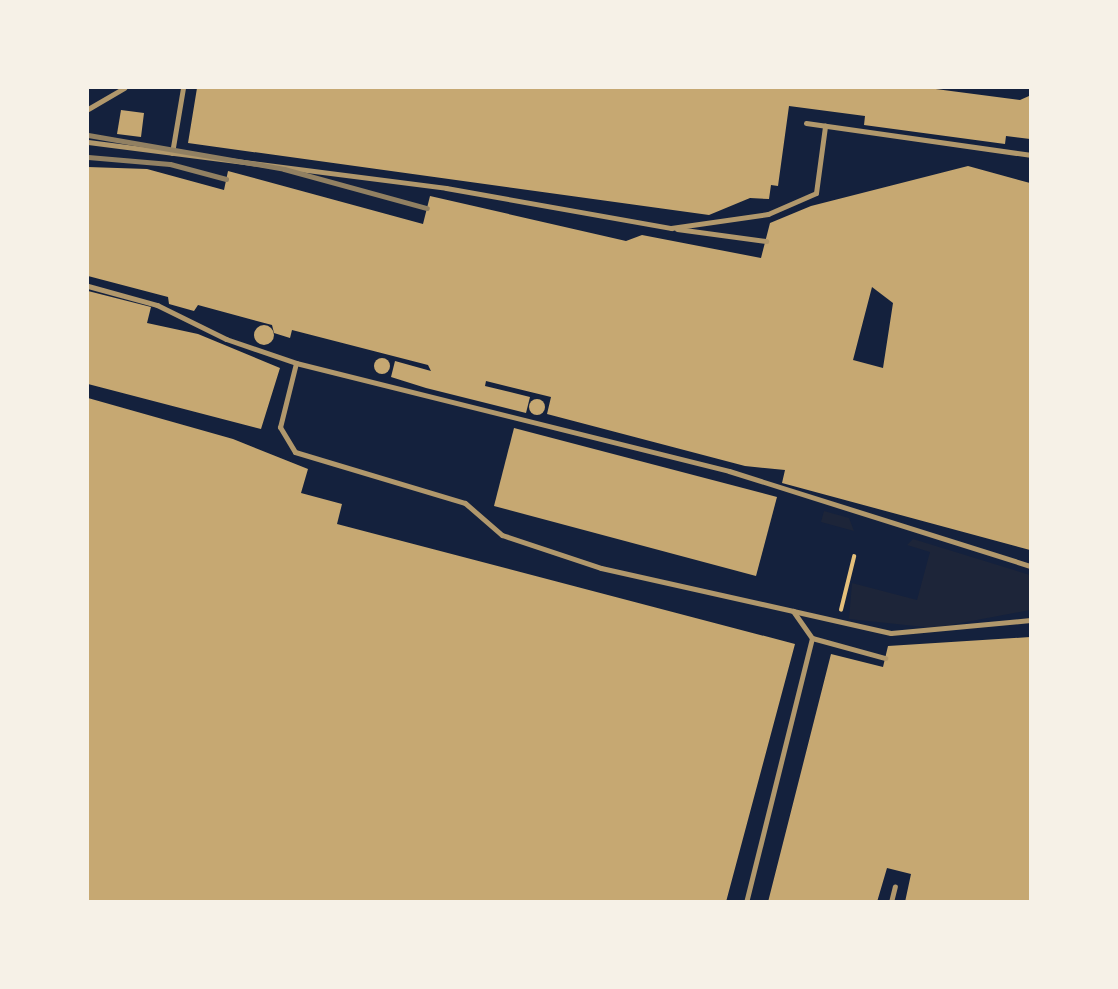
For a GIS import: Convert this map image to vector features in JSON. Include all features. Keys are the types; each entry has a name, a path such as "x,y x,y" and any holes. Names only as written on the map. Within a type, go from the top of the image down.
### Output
{"lane":[{"path":"88,109 124,88"},
{"path":"172,153 183,88"},
{"path":"806,123 1031,155"},
{"path":"671,228 768,214 816,193 825,126"},
{"path":"88,142 446,188 671,228 766,241"},
{"path":"88,286 157,305 226,339 296,363 729,471 1031,566"},
{"path":"296,363 280,427 295,452 465,503 502,535 601,568 837,623 937,634 1031,620"},
{"path":"793,611 812,638 885,658"},
{"path":"746,901 812,638"},
{"path":"891,901 895,886"}],"path":[{"path":"837,623 854,558"}],"shaded area":[{"path":"824,511 849,518 854,531 821,522"},
{"path":"913,539 1030,575 1030,610 934,628 849,619 852,583 917,600 930,552 907,545"}],"building":[{"path":"197,88 928,88 1020,100 1029,96 1030,139 1006,136 1005,144 864,125 865,116 789,106 778,186 771,185 769,199 750,198 709,215 188,143"},
{"path":"121,110 144,113 141,137 117,134"},
{"path":"968,166 1030,183 1030,550 782,483 785,470 745,466 547,414 551,397 486,381 485,386 530,397 526,413 426,388 391,377 395,361 431,371 428,365 292,330 290,338 274,333 272,325 198,305 194,311 169,304 168,297 88,276 88,167 147,169 224,190 228,171 423,224 430,196 626,241 642,235 761,258 770,223 811,206","holes":["872,287 893,303 883,368 853,360"]},
{"path":"88,291 151,307 147,323 198,334 280,368 261,429 88,384"},
{"path":"264,325 271,328 274,335 271,342 264,345 257,342 254,335 257,328"},
{"path":"382,358 388,360 388,372 382,374 376,372 374,366 376,360"},
{"path":"88,398 233,439 308,469 301,493 342,504 337,524 795,644 726,902 88,902"},
{"path":"537,399 545,407 537,415 529,407"},
{"path":"514,428 777,497 756,576 494,506"},
{"path":"1030,637 1030,902 905,902 911,874 887,868 877,902 768,902 831,654 883,667 888,646"}],"railway":[{"path":"88,135 284,169 427,208"},
{"path":"88,157 170,164 226,179"}]}
